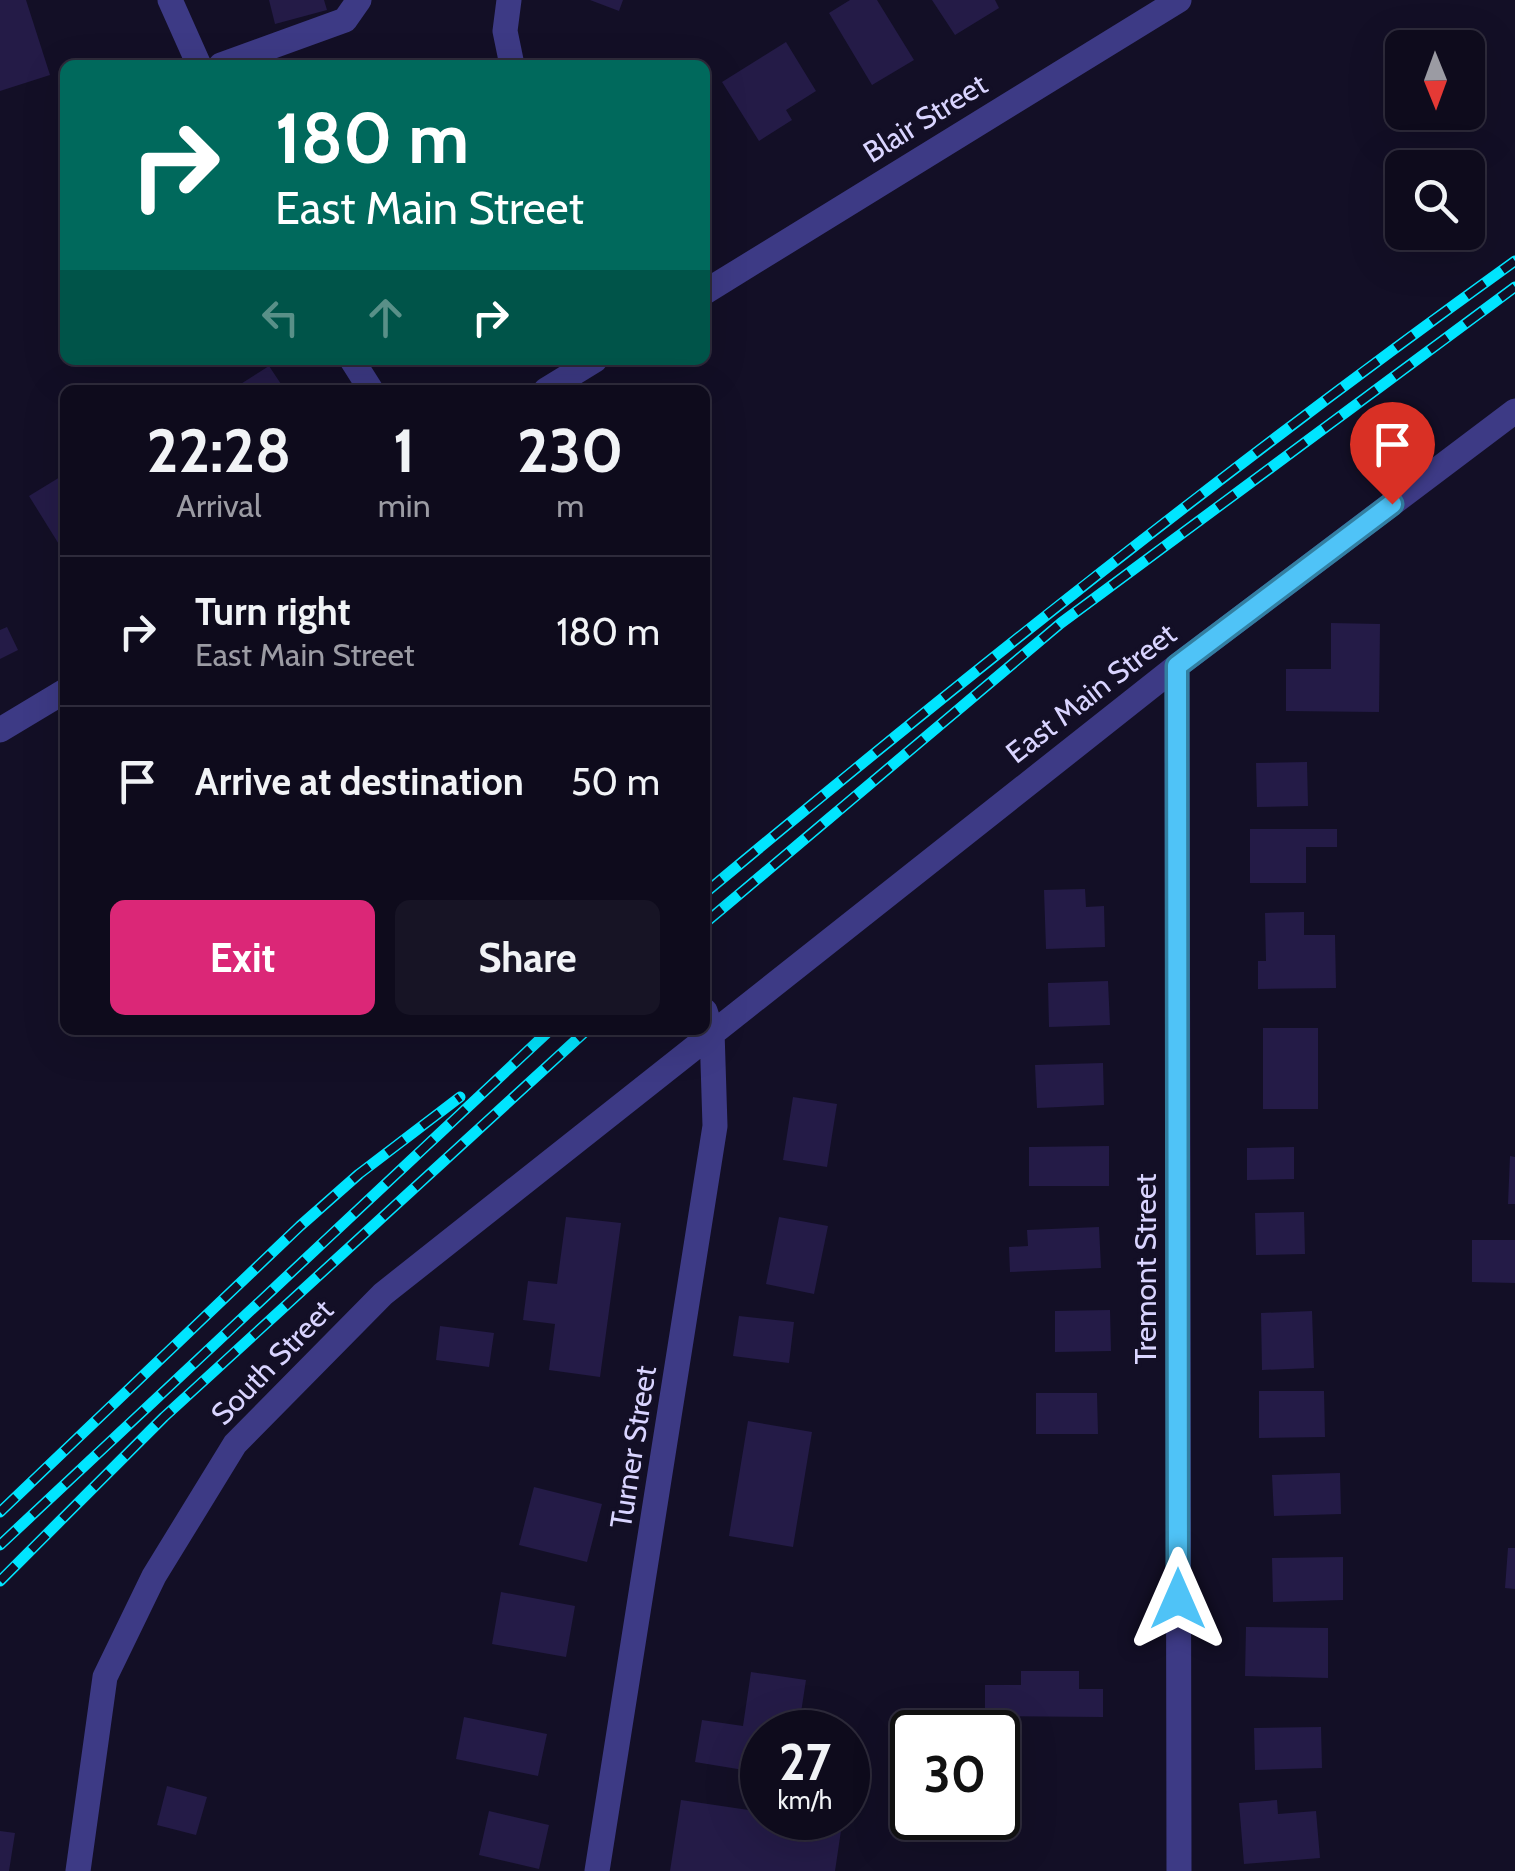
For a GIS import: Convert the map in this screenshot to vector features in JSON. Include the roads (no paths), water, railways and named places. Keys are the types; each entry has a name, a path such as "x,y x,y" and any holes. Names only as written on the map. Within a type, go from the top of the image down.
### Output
{"street":[{"path":"170,0 197,60"},
{"path":"235,60 346,20 359,0"},
{"path":"508,0 505,32 511,60"},
{"name":"Blair Street","path":"710,289 1178,0"},
{"path":"554,385 587,365"},
{"name":"East Main Street","path":"710,1019 1515,411"},
{"name":"Tremont Street","path":"1177,666 1179,1871"},
{"path":"0,730 60,693"},
{"name":"South Street","path":"78,1871 106,1677 154,1576 235,1444 384,1294 691,1035"},
{"name":"Turner Street","path":"597,1871 715,1126 709,1035"}],"railway":[{"path":"710,889 1104,570 1515,261"},
{"path":"710,919 1061,623 1515,287"},
{"path":"0,1545 545,1035"},
{"path":"0,1581 164,1417 582,1035"},
{"path":"0,1512 300,1226 359,1174 460,1097"}]}
